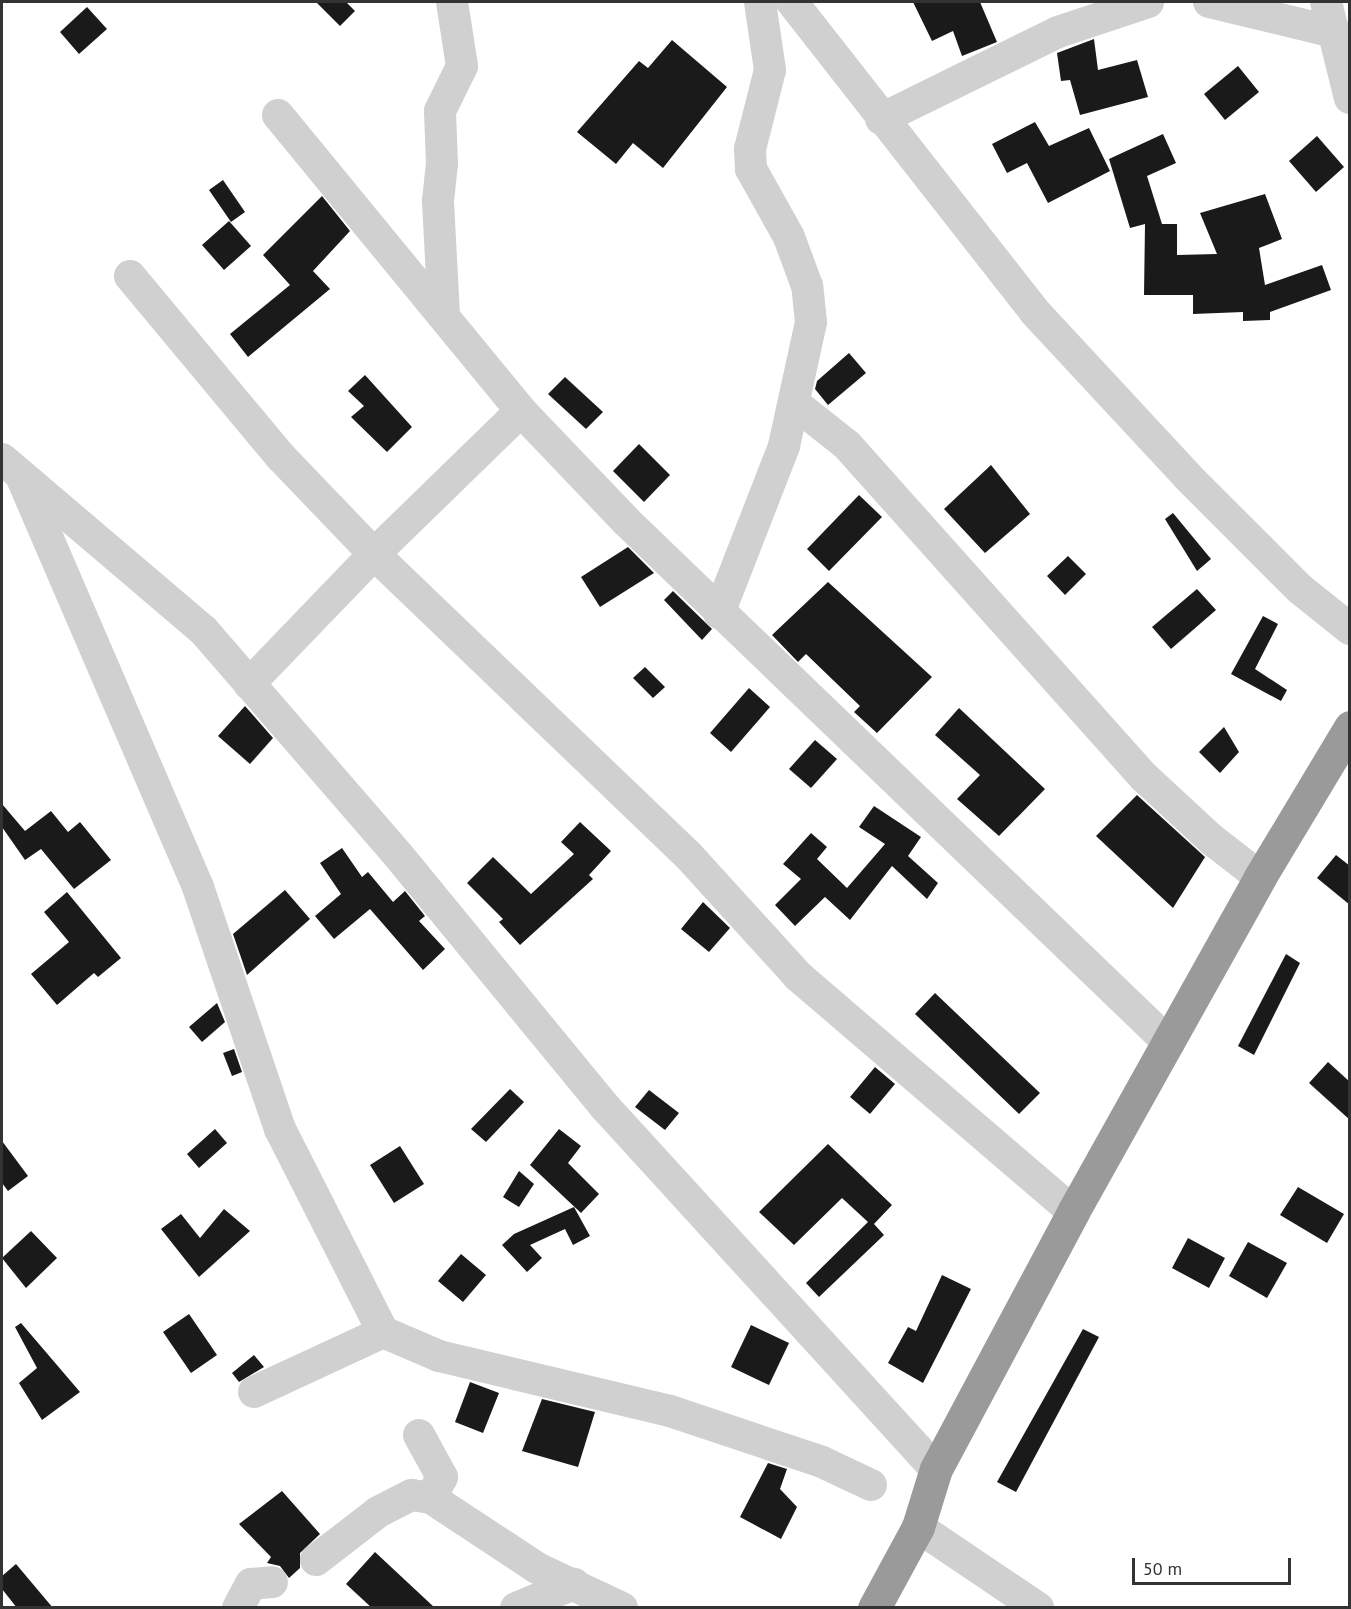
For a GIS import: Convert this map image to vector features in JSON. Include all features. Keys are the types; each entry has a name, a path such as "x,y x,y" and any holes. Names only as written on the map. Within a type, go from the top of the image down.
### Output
{"highway":[{"path":"873,1608 918,1527 936,1469 1073,1212 1260,876 1350,727"}],"street":[{"path":"444,315 438,201 442,164 440,111 462,66 452,2"},
{"path":"720,613 783,446 795,403 811,322 807,286 789,237 751,169 750,149 770,70 760,2"},
{"path":"792,2 881,119 1034,311 1188,477 1300,589 1350,629"},
{"path":"881,119 1058,32 1148,2"},
{"path":"1209,2 1334,32"},
{"path":"1326,2 1350,98"},
{"path":"278,115 521,411 720,613 1169,1042"},
{"path":"130,276 281,457 374,554 688,855 798,976 1073,1212"},
{"path":"795,403 847,445 1144,777 1211,839 1260,876"},
{"path":"249,684 374,554 521,411"},
{"path":"11,467 204,631 398,855 606,1108 936,1469"},
{"path":"11,467 198,887 280,1129 383,1332 439,1356 670,1411 822,1462 871,1485"},
{"path":"254,1392 383,1332"},
{"path":"419,1435 442,1477 431,1498"},
{"path":"316,1560 378,1512 412,1495 431,1498 537,1568 622,1608"},
{"path":"918,1527 1038,1608"},
{"path":"238,1608 251,1584 272,1581"},
{"path":"516,1608 574,1584"}],"building":[{"path":"316,2 346,2 355,11 340,26"},
{"path":"913,2 980,2 997,42 962,56 953,31 932,41"},
{"path":"87,7 107,29 79,54 60,32"},
{"path":"1094,39 1098,70 1137,60 1148,97 1080,115 1070,80 1061,81 1057,53"},
{"path":"672,40 727,87 663,168 633,143 616,164 577,132 639,61 648,68"},
{"path":"1238,66 1259,92 1225,120 1204,94"},
{"path":"1035,122 1049,146 1089,128 1110,171 1048,203 1027,163 1007,173 992,144"},
{"path":"1163,134 1176,163 1147,176 1162,224 1177,224 1177,255 1217,254 1200,213 1265,194 1282,239 1259,248 1265,285 1322,265 1331,290 1270,312 1270,320 1243,321 1243,312 1193,314 1193,295 1144,295 1145,224 1130,228 1109,159"},
{"path":"1317,136 1344,167 1316,192 1289,161"},
{"path":"223,180 245,212 231,222 209,190"},
{"path":"322,196 350,231 313,271 330,289 248,357 230,334 290,285 263,255"},
{"path":"229,221 251,246 224,270 202,245"},
{"path":"849,353 866,373 828,405 815,389 817,381"},
{"path":"365,375 412,427 387,452 351,417 364,406 348,391"},
{"path":"565,377 603,412 586,429 548,394"},
{"path":"639,444 670,475 644,502 613,471"},
{"path":"991,465 1030,514 985,553 944,509"},
{"path":"859,495 882,517 829,571 807,549"},
{"path":"1173,513 1211,559 1197,571 1165,519"},
{"path":"628,547 654,573 600,607 581,577"},
{"path":"1068,556 1086,574 1065,595 1047,576"},
{"path":"828,582 932,677 877,733 854,712 860,706 806,654 798,662 772,635"},
{"path":"1197,589 1216,610 1171,649 1152,627"},
{"path":"673,591 712,629 702,640 664,600"},
{"path":"1263,616 1278,624 1255,669 1287,690 1281,701 1231,674"},
{"path":"645,667 665,687 653,698 633,678"},
{"path":"749,688 770,707 731,752 710,733"},
{"path":"245,706 273,738 250,764 218,736"},
{"path":"959,708 1045,789 999,836 957,799 980,775 935,735"},
{"path":"1224,727 1239,752 1220,773 1199,752"},
{"path":"815,740 837,759 811,788 789,769"},
{"path":"1137,795 1205,857 1173,908 1096,836"},
{"path":"2,804 25,831 51,811 68,832 80,822 111,860 74,889 41,849 25,860 2,827"},
{"path":"874,806 921,837 908,856 938,883 927,899 892,866 850,920 825,897 795,926 775,905 801,879 783,864 811,833 827,847 817,859 847,888 885,844 859,827"},
{"path":"580,822 611,851 589,875 593,879 520,945 499,922 503,919 467,883 493,857 531,894 574,854 561,842"},
{"path":"342,848 362,877 368,872 393,902 405,891 425,916 419,921 445,949 423,970 370,909 334,939 315,916 341,894 320,863"},
{"path":"1336,855 1350,866 1350,905 1317,878"},
{"path":"285,890 310,919 247,975 233,934"},
{"path":"67,892 121,958 98,977 94,973 57,1005 31,974 69,942 44,912"},
{"path":"703,902 730,928 709,952 681,929"},
{"path":"1286,954 1300,963 1254,1055 1238,1046"},
{"path":"935,993 1040,1093 1019,1114 915,1014"},
{"path":"217,1003 225,1022 202,1042 189,1027"},
{"path":"234,1049 242,1072 232,1076 223,1053"},
{"path":"1328,1062 1350,1082 1350,1120 1309,1083"},
{"path":"875,1067 895,1084 870,1114 850,1097"},
{"path":"510,1089 524,1102 486,1142 471,1129"},
{"path":"649,1090 679,1113 665,1130 635,1107"},
{"path":"215,1129 227,1143 199,1168 187,1154"},
{"path":"559,1129 581,1146 568,1163 599,1194 581,1213 530,1165"},
{"path":"2,1141 28,1176 8,1191 2,1183"},
{"path":"828,1144 892,1205 874,1224 884,1235 819,1297 806,1283 868,1222 842,1198 794,1245 759,1212"},
{"path":"400,1146 424,1184 394,1203 370,1165"},
{"path":"519,1171 534,1184 519,1207 503,1197"},
{"path":"1298,1187 1344,1214 1327,1243 1280,1215"},
{"path":"574,1207 590,1236 573,1245 565,1229 530,1245 542,1258 527,1272 502,1245 514,1234"},
{"path":"224,1209 250,1231 199,1277 161,1229 181,1214 200,1238"},
{"path":"31,1231 57,1258 26,1288 2,1258"},
{"path":"1188,1238 1225,1258 1209,1288 1172,1268"},
{"path":"1248,1242 1287,1263 1267,1298 1229,1276"},
{"path":"461,1254 486,1275 463,1302 438,1281"},
{"path":"942,1275 971,1289 923,1383 888,1363 908,1327 916,1331"},
{"path":"189,1314 217,1355 191,1373 163,1332"},
{"path":"21,1323 80,1392 42,1420 19,1383 37,1368 15,1327"},
{"path":"751,1325 789,1343 769,1385 731,1367"},
{"path":"1083,1329 1099,1337 1016,1492 997,1482"},
{"path":"254,1355 264,1367 239,1382 232,1373"},
{"path":"470,1382 499,1393 483,1433 455,1422"},
{"path":"542,1399 595,1412 578,1467 522,1451"},
{"path":"768,1463 787,1469 780,1489 797,1507 781,1539 740,1517"},
{"path":"282,1491 320,1534 300,1553 300,1568 289,1578 280,1566 267,1563 271,1557 239,1524"},
{"path":"375,1552 435,1608 372,1608 346,1584"},
{"path":"16,1564 53,1608 17,1608 2,1589 2,1576"}]}
